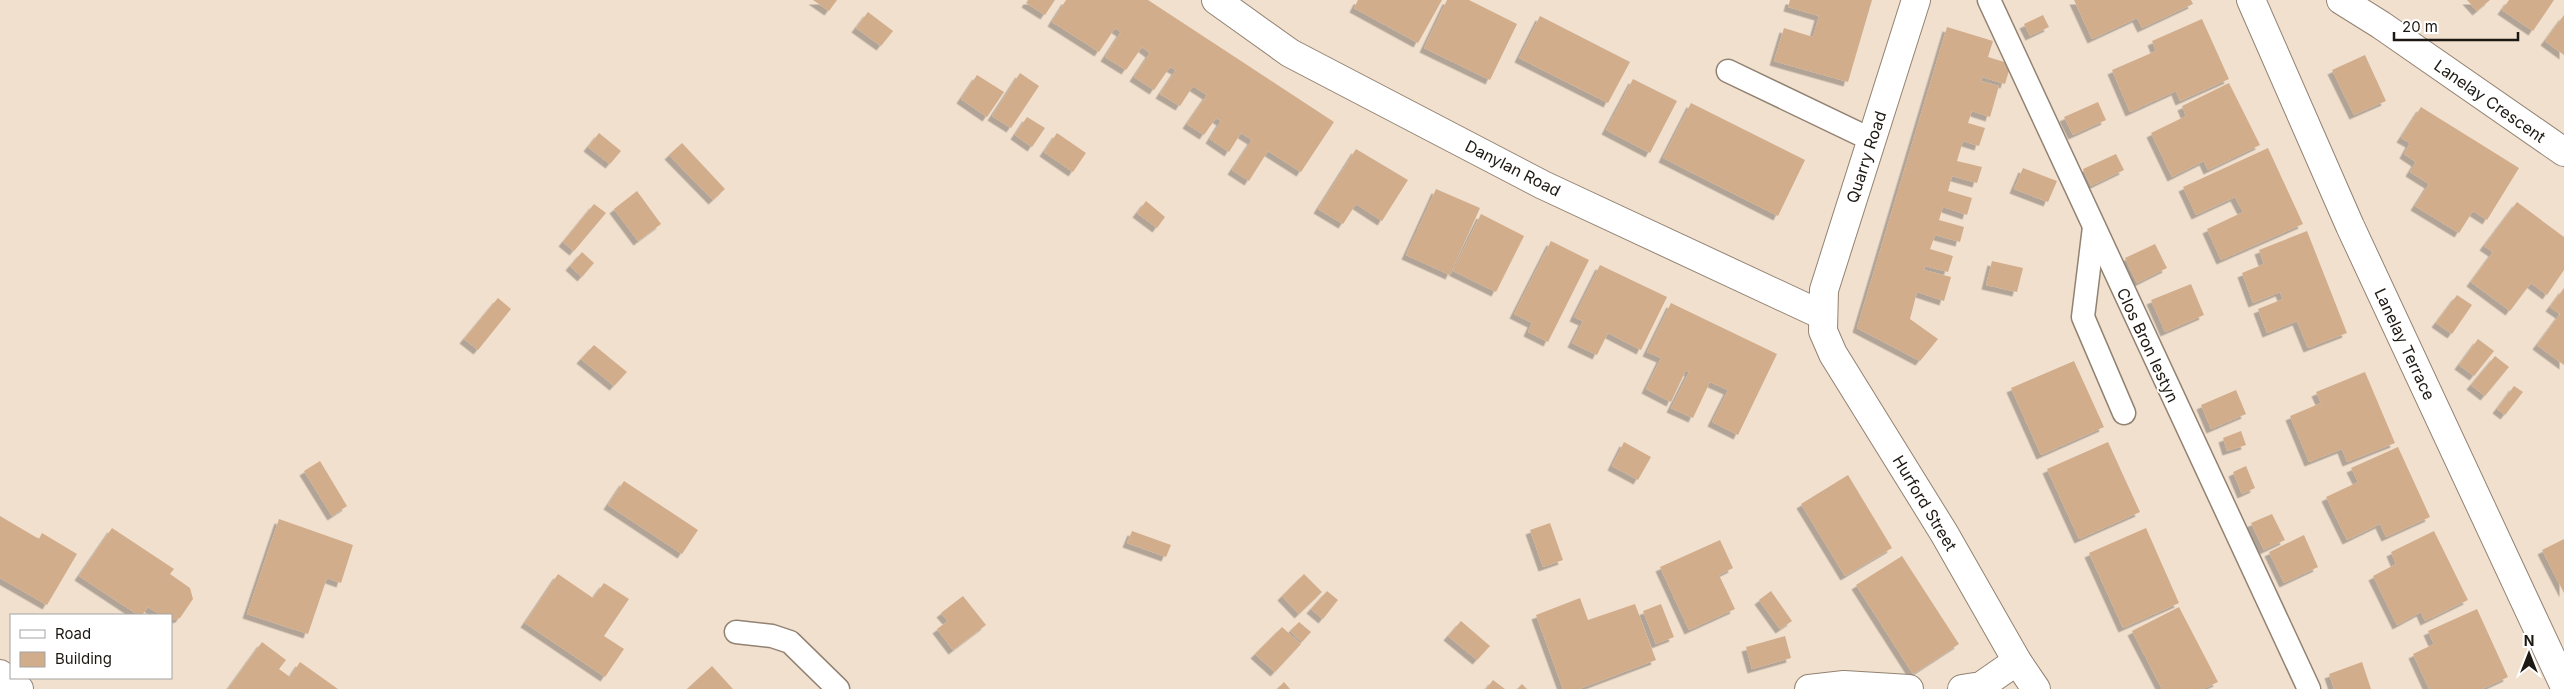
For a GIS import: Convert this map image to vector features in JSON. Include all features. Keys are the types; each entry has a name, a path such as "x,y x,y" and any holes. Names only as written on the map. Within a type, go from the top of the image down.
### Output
{"street":[{"name":"Danylan Road","path":"1216,0 1290,53 1499,162 1822,315"},
{"name":"Quarry Road","path":"1822,315 1824,290 1916,0"},
{"name":"Lanelay Terrace","path":"2251,0 2350,226 2564,685"},
{"name":"Lanelay Crescent","path":"2340,0 2381,25 2564,152"},
{"name":"Hurford Street","path":"1822,315 1824,331 1833,354 1944,533 2016,661 2036,689"},
{"path":"1962,689 1981,686 2016,661"},
{"path":"0,674 20,689"},
{"path":"1810,689 1844,685 1910,689"}],"lane":[{"name":"Clos Bron Iestyn","path":"1989,0 2309,689"},
{"path":"1728,71 1872,140"},
{"path":"2094,227 2083,317 2124,414"},
{"path":"736,632 772,636 790,642 838,689"}],"building":[{"path":"813,0 837,0 829,11"},
{"path":"1028,0 1055,0 1045,15 1026,3"},
{"path":"1066,0 1148,0 1334,122 1301,172 1268,151 1249,181 1232,170 1252,140 1241,133 1229,152 1210,139 1221,121 1216,118 1204,135 1187,124 1207,95 1193,86 1180,106 1160,94 1176,70 1170,67 1154,90 1134,77 1150,53 1142,47 1126,70 1105,57 1121,32 1115,28 1099,52 1052,22"},
{"path":"1358,0 1442,0 1418,43 1354,8"},
{"path":"1447,0 1469,0 1517,24 1490,80 1424,48"},
{"path":"1790,0 1872,0 1848,82 1774,61 1784,28 1813,37 1819,16 1788,7"},
{"path":"2074,0 2191,0 2193,4 2142,28 2137,18 2092,39"},
{"path":"2467,0 2490,0 2477,11"},
{"path":"2509,0 2554,0 2533,31 2502,10"},
{"path":"868,12 893,31 881,46 856,28"},
{"path":"2043,15 2049,27 2030,36 2024,24"},
{"path":"2564,15 2564,55 2545,41"},
{"path":"1540,16 1630,62 1608,103 1519,58"},
{"path":"2202,19 2229,79 2180,101 2176,91 2130,112 2112,70 2156,51 2152,41"},
{"path":"1947,27 1993,41 1988,57 2011,64 2005,84 1982,77 1981,81 1999,86 1990,117 1972,111 1968,123 1985,128 1979,146 1963,141 1957,161 1982,167 1977,183 1952,176 1948,191 1972,198 1967,215 1943,207 1939,220 1964,227 1960,242 1935,235 1930,249 1953,256 1948,272 1925,266 1924,270 1951,277 1944,301 1917,292 1910,319 1938,339 1920,361 1857,328"},
{"path":"2365,55 2386,101 2354,115 2332,70"},
{"path":"1020,73 1039,86 1011,128 992,116"},
{"path":"977,75 1004,92 987,117 961,99"},
{"path":"1633,79 1677,101 1650,153 1606,130"},
{"path":"2229,83 2260,145 2208,170 2204,161 2172,177 2151,133 2186,116 2182,106"},
{"path":"2098,102 2106,120 2073,135 2064,117"},
{"path":"1691,103 1805,160 1778,216 1663,158"},
{"path":"2421,107 2519,168 2487,220 2473,211 2459,233 2415,206 2429,184 2410,172 2416,162 2404,154 2410,143 2401,138"},
{"path":"1027,117 1045,128 1032,147 1015,135"},
{"path":"599,133 621,151 610,164 588,147"},
{"path":"1057,133 1086,153 1073,172 1044,152"},
{"path":"682,143 725,189 713,200 669,155"},
{"path":"2268,148 2303,224 2221,260 2207,229 2243,212 2235,197 2196,215 2183,187"},
{"path":"1356,149 1408,180 1382,221 1356,204 1343,224 1318,209"},
{"path":"2116,154 2124,170 2091,186 2083,169"},
{"path":"2023,168 2057,181 2048,202 2014,189"},
{"path":"1436,189 1480,208 1450,275 1406,255"},
{"path":"637,191 661,224 638,241 614,209"},
{"path":"1146,201 1165,217 1157,228 1137,213"},
{"path":"2517,202 2564,237 2564,270 2547,295 2531,283 2510,311 2471,282 2493,252 2484,246"},
{"path":"594,204 606,213 574,251 563,242"},
{"path":"1481,214 1524,236 1496,292 1453,271"},
{"path":"2307,231 2347,333 2308,348 2297,321 2267,333 2258,309 2283,299 2280,292 2253,303 2242,273 2264,264 2259,250"},
{"path":"1551,241 1589,260 1548,342 1528,332 1532,323 1514,314"},
{"path":"2155,244 2167,268 2137,283 2125,258"},
{"path":"582,252 594,263 582,277 570,266"},
{"path":"1992,261 2023,268 2017,292 1986,285"},
{"path":"1600,265 1667,297 1641,350 1608,333 1597,355 1572,343 1583,321 1574,317"},
{"path":"2191,284 2204,315 2165,332 2151,300"},
{"path":"2564,288 2564,365 2537,345 2560,314 2550,307"},
{"path":"2457,295 2472,305 2452,334 2436,323"},
{"path":"498,298 511,309 478,350 464,339"},
{"path":"1671,303 1777,354 1738,435 1712,422 1728,390 1710,382 1693,418 1671,408 1689,372 1686,370 1671,402 1646,389 1661,358 1647,352"},
{"path":"2478,339 2494,351 2474,376 2459,365"},
{"path":"594,345 627,372 614,386 581,359"},
{"path":"2495,356 2509,367 2485,396 2471,385"},
{"path":"2074,361 2104,427 2041,455 2011,388"},
{"path":"2365,372 2395,443 2347,462 2342,449 2309,462 2290,416 2321,403 2316,392"},
{"path":"2514,386 2523,392 2505,415 2497,409"},
{"path":"2236,390 2246,414 2211,429 2201,405"},
{"path":"2241,431 2246,445 2227,451 2223,438"},
{"path":"1624,442 1651,457 1638,480 1612,466"},
{"path":"2108,442 2140,512 2079,539 2047,469"},
{"path":"2398,447 2430,517 2386,537 2380,524 2347,540 2326,497 2358,482 2351,468"},
{"path":"320,461 347,506 332,516 304,471"},
{"path":"2246,466 2255,488 2242,494 2233,472"},
{"path":"1848,475 1892,548 1845,576 1801,504"},
{"path":"624,481 698,530 682,554 608,505"},
{"path":"2272,514 2285,540 2264,550 2251,523"},
{"path":"0,516 39,539 42,533 77,554 47,605 0,578"},
{"path":"279,519 353,545 341,583 327,578 308,634 247,614"},
{"path":"1550,523 1563,560 1543,567 1530,530"},
{"path":"112,528 174,569 170,574 190,588 193,599 180,618 172,620 172,614 159,614 148,607 143,614 136,614 79,576"},
{"path":"2146,528 2179,603 2123,628 2089,553"},
{"path":"1132,531 1171,545 1166,557 1127,543"},
{"path":"2434,531 2468,600 2425,621 2421,612 2397,625 2373,576 2396,564 2391,552"},
{"path":"2304,535 2318,567 2284,583 2269,552"},
{"path":"2564,539 2564,593 2542,550"},
{"path":"1720,540 1733,568 1719,575 1735,609 1689,630 1660,567"},
{"path":"1902,556 1959,644 1913,674 1856,585"},
{"path":"558,574 593,598 604,583 629,599 604,636 624,649 605,677 525,623"},
{"path":"1304,574 1322,592 1299,614 1282,596"},
{"path":"1327,591 1338,600 1323,619 1311,609"},
{"path":"1771,591 1792,621 1780,629 1759,600"},
{"path":"963,596 986,625 953,650 937,629 948,621 941,613"},
{"path":"1580,598 1588,620 1635,604 1656,660 1579,689 1563,689 1536,615"},
{"path":"1661,604 1674,637 1656,644 1643,611"},
{"path":"2179,607 2218,682 2203,689 2162,689 2132,631"},
{"path":"2477,609 2508,677 2482,689 2429,689 2413,654 2434,644 2428,631"},
{"path":"1461,621 1490,646 1477,660 1448,636"},
{"path":"1299,622 1311,632 1302,642 1290,631"},
{"path":"1282,627 1301,644 1275,672 1255,654"},
{"path":"1785,636 1791,658 1752,669 1746,647"},
{"path":"262,642 286,660 279,669 290,677 300,662 338,689 228,689"},
{"path":"2362,662 2371,689 2334,689 2329,674"},
{"path":"712,666 733,689 687,689"},
{"path":"1493,680 1505,689 1486,689"},
{"path":"1284,682 1290,689 1277,689"},
{"path":"1522,684 1527,689 1517,689"}]}
